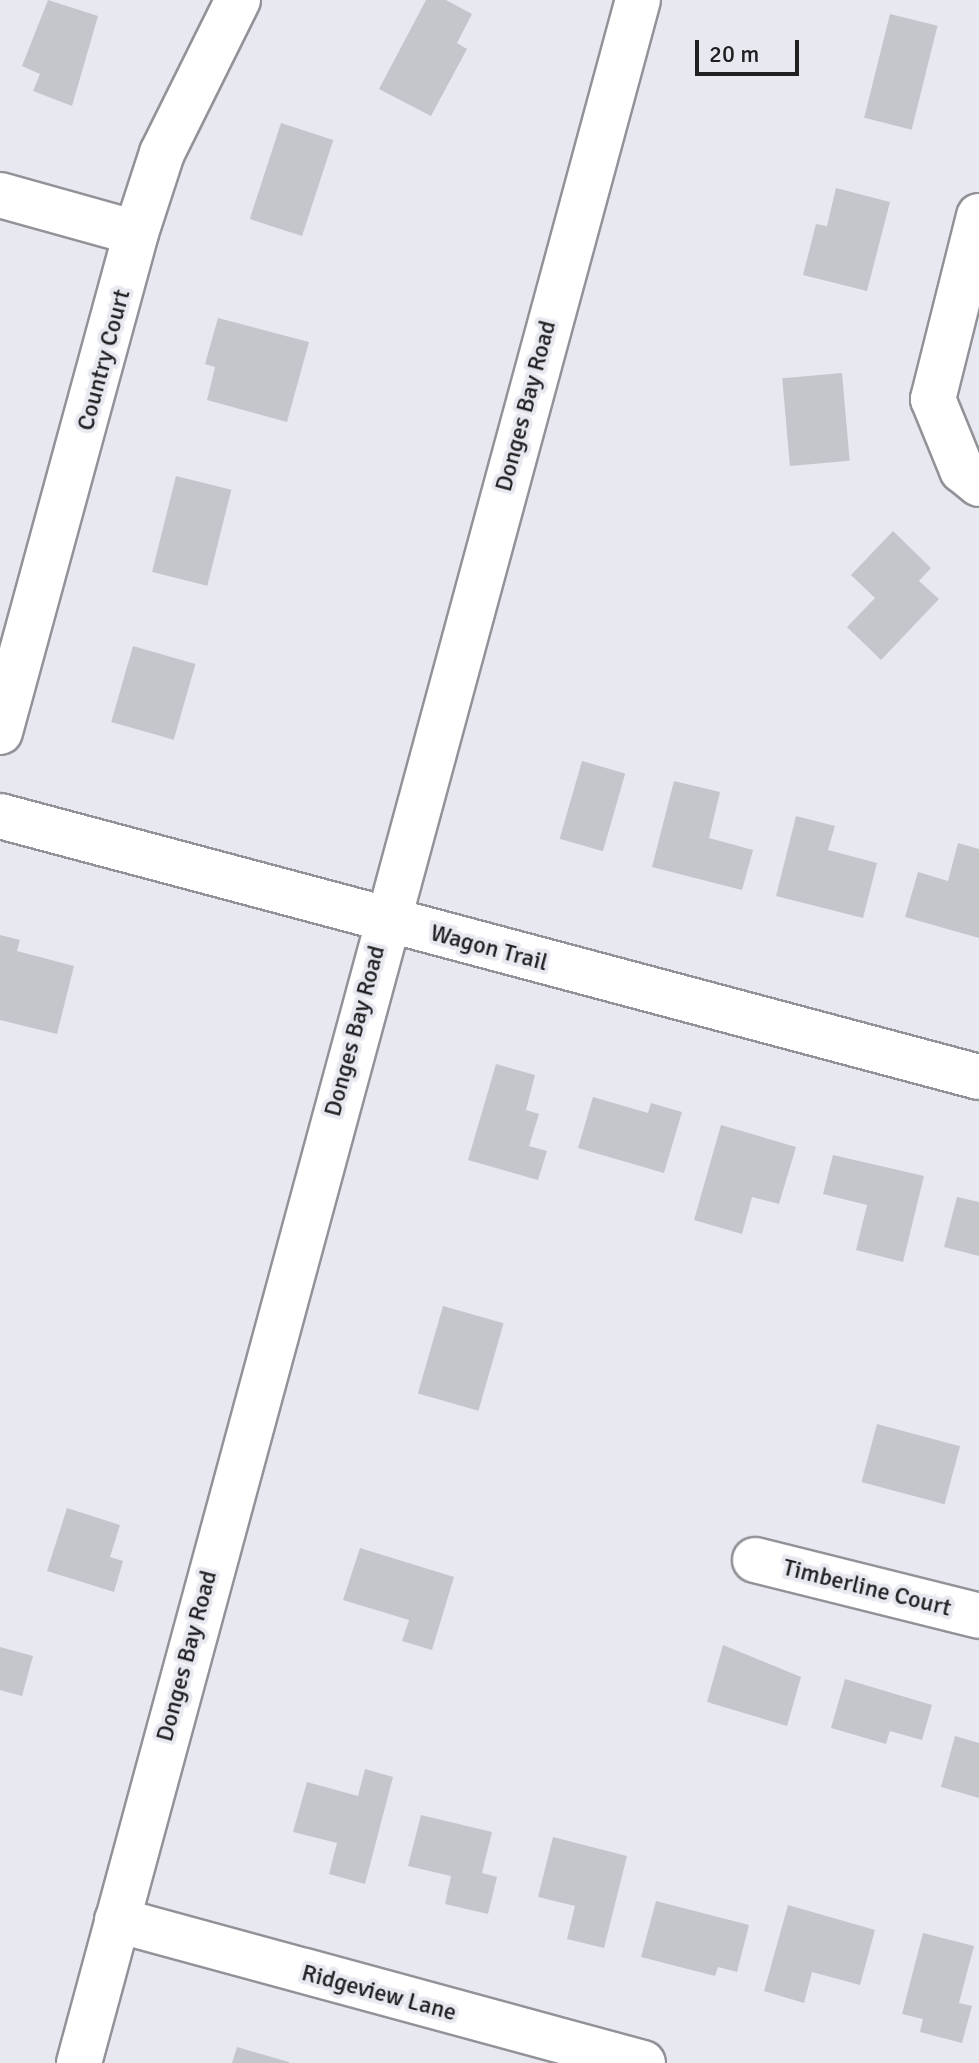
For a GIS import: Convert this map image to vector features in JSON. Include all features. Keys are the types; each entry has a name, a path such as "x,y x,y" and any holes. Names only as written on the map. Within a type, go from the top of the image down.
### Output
{"street":[{"name":"Country Court","path":"0,732 136,233 162,153 238,0"},
{"name":"Donges Bay Road","path":"79,2063 385,919 638,0"},
{"path":"0,195 136,233"},
{"path":"979,216 933,399 962,470 979,484"},
{"name":"Wagon Trail","path":"0,816 979,1077"},
{"name":"Timberline Court","path":"755,1560 979,1616"},
{"name":"Ridgeview Lane","path":"117,1920 589,2056 643,2063"}],"building":[{"path":"48,0 98,16 72,106 33,91 40,74 22,66"},
{"path":"426,0 446,0 472,14 457,43 467,49 431,116 379,89"},
{"path":"890,14 938,26 912,130 864,118"},
{"path":"281,123 333,140 302,236 250,219"},
{"path":"836,188 890,202 867,291 803,275 816,224 827,226"},
{"path":"218,318 309,342 287,422 207,400 215,367 205,364"},
{"path":"842,373 850,461 790,466 782,378"},
{"path":"176,476 231,490 207,586 152,572"},
{"path":"893,531 931,568 919,581 939,599 881,660 847,627 875,598 851,575"},
{"path":"133,646 195,664 174,740 111,722"},
{"path":"582,761 625,773 603,851 560,839"},
{"path":"674,781 720,792 709,838 753,850 742,890 652,867"},
{"path":"796,816 835,826 828,850 877,863 863,918 776,896"},
{"path":"958,843 979,849 979,938 905,917 918,872 948,881"},
{"path":"0,935 20,940 17,951 74,966 57,1034 0,1020"},
{"path":"496,1064 535,1075 526,1110 539,1114 529,1146 547,1151 538,1180 468,1160"},
{"path":"593,1097 648,1113 651,1103 682,1112 664,1173 578,1148"},
{"path":"721,1125 796,1147 779,1204 752,1197 742,1234 694,1220"},
{"path":"833,1155 924,1176 903,1262 856,1250 867,1205 823,1194"},
{"path":"957,1197 979,1202 979,1256 944,1247"},
{"path":"443,1306 504,1323 478,1411 418,1393"},
{"path":"877,1424 960,1446 945,1504 861,1482"},
{"path":"67,1508 120,1525 110,1557 123,1561 114,1592 47,1571"},
{"path":"360,1548 454,1577 432,1650 402,1641 409,1620 343,1600"},
{"path":"723,1645 801,1677 787,1726 707,1702"},
{"path":"0,1647 33,1656 22,1696 0,1690"},
{"path":"845,1679 932,1705 922,1740 890,1731 886,1744 831,1728"},
{"path":"955,1736 979,1743 979,1798 941,1787"},
{"path":"365,1769 393,1777 365,1884 329,1874 337,1843 293,1832 307,1782 358,1796"},
{"path":"421,1815 492,1832 482,1873 497,1877 488,1914 445,1904 451,1876 408,1866"},
{"path":"553,1837 627,1856 604,1948 567,1939 575,1906 538,1897"},
{"path":"656,1901 749,1925 737,1972 718,1967 715,1976 641,1957"},
{"path":"788,1905 875,1930 860,1985 812,1972 804,2003 764,1991"},
{"path":"923,1933 974,1946 959,2003 972,2006 962,2043 920,2032 923,2019 902,2014"},
{"path":"237,2047 289,2062 289,2063 232,2063"}]}
